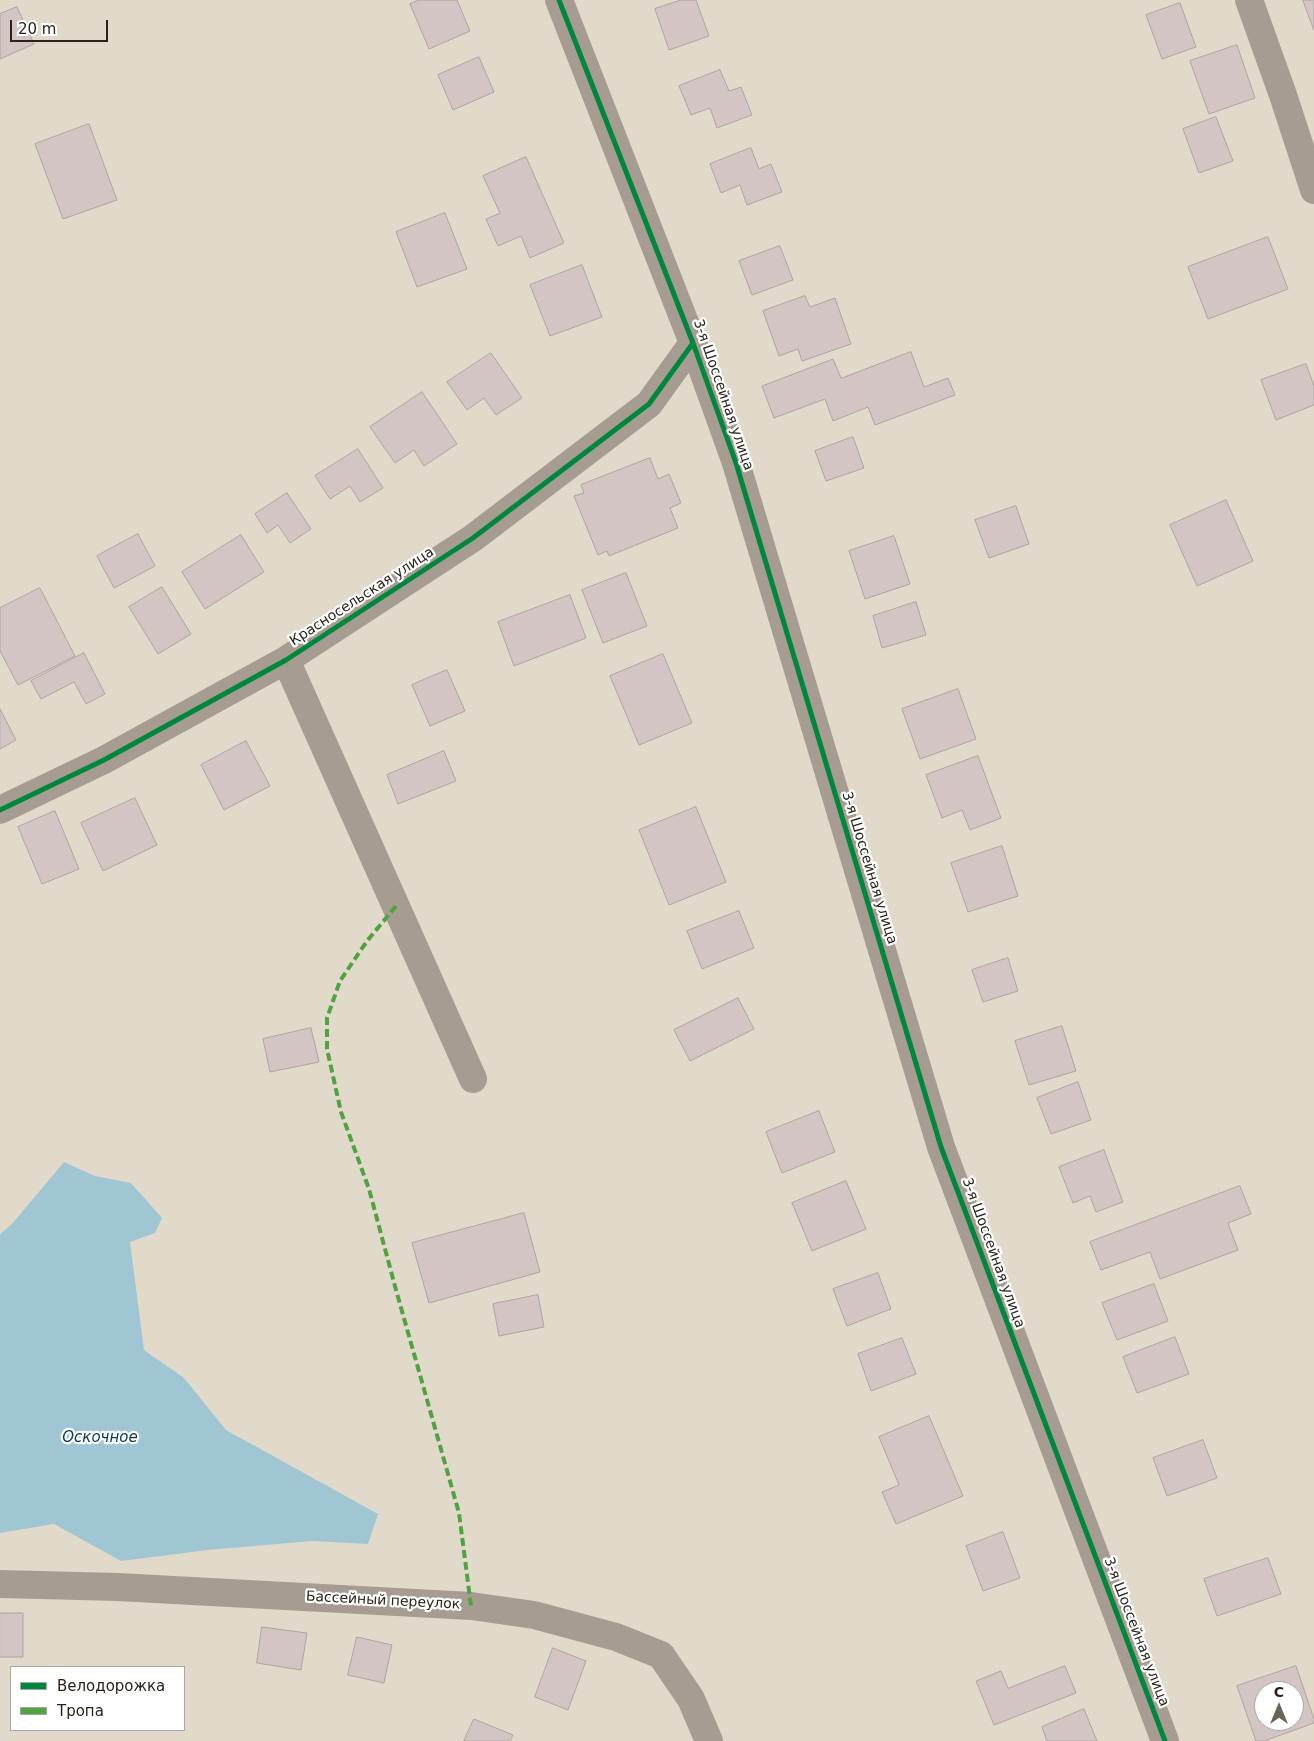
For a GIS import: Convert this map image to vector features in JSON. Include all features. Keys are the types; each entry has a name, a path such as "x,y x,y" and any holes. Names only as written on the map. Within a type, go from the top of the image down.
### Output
{"street":[{"name":"3-я Шоссейная улица","path":"559,0 693,342 736,463 941,1147 1165,1741"},
{"path":"1249,0 1314,190"},
{"name":"Красносельская улица","path":"0,810 104,760 286,660 473,538 649,404 693,342"},
{"path":"286,660 473,1079"},
{"name":"Бассейный переулок","path":"0,1584 118,1587 471,1606 534,1615 616,1637 661,1655 691,1699 709,1741"}],"water":[{"name":"Оскочное","path":"64,1162 95,1176 131,1183 162,1218 155,1233 130,1242 144,1350 184,1378 226,1430 378,1514 368,1544 312,1541 208,1550 121,1561 54,1524 0,1533 0,1234 12,1224"}],"building":[{"path":"419,0 457,0 470,31 429,49 410,4"},
{"path":"681,0 696,0 709,36 669,50 655,9"},
{"path":"1303,0 1314,0 1314,30"},
{"path":"1180,3 1196,47 1162,59 1146,15"},
{"path":"17,7 34,44 0,59 0,14"},
{"path":"1237,45 1255,98 1209,114 1190,61"},
{"path":"479,57 494,92 453,110 438,75"},
{"path":"720,70 729,91 741,87 752,115 717,128 710,108 691,115 679,86"},
{"path":"1216,117 1233,161 1199,173 1183,129"},
{"path":"89,124 117,200 63,219 35,144"},
{"path":"751,148 759,169 771,164 782,192 747,205 740,185 721,193 710,164"},
{"path":"526,157 564,243 530,258 521,236 498,246 486,219 500,213 483,176"},
{"path":"445,213 467,269 417,287 396,232"},
{"path":"1268,237 1288,289 1208,319 1188,267"},
{"path":"780,246 793,280 752,295 739,261"},
{"path":"582,265 602,317 550,336 530,285"},
{"path":"805,296 810,307 835,298 851,344 802,361 798,349 779,356 763,311"},
{"path":"911,352 924,387 948,378 955,395 875,425 868,407 833,421 825,399 774,418 762,386 833,359 841,378"},
{"path":"491,353 522,398 496,415 484,398 467,410 447,382"},
{"path":"1306,364 1314,386 1314,405 1276,420 1261,380"},
{"path":"422,392 457,444 424,466 414,450 395,463 370,427"},
{"path":"853,437 864,468 826,481 815,451"},
{"path":"358,449 383,488 360,502 350,486 330,499 315,476"},
{"path":"650,458 658,479 669,474 681,503 670,508 678,528 609,556 607,551 598,555 574,496 584,493 581,485"},
{"path":"287,493 311,529 290,543 278,525 267,533 255,514"},
{"path":"1226,500 1253,561 1197,586 1170,525"},
{"path":"1016,506 1029,544 989,558 975,520"},
{"path":"138,534 155,566 114,588 97,556"},
{"path":"241,535 264,572 205,609 182,572"},
{"path":"894,536 910,584 865,599 849,551"},
{"path":"626,573 647,626 603,643 582,590"},
{"path":"162,587 191,634 158,654 129,607"},
{"path":"40,588 75,656 18,685 0,651 0,608"},
{"path":"570,595 586,638 514,666 498,622"},
{"path":"916,602 926,635 882,648 873,616"},
{"path":"84,653 105,694 86,704 74,682 41,699 31,681"},
{"path":"663,654 692,723 639,745 610,676"},
{"path":"447,670 465,711 430,726 412,685"},
{"path":"958,689 976,739 920,759 902,709"},
{"path":"0,709 16,740 0,749"},
{"path":"246,741 270,786 224,810 201,765"},
{"path":"444,751 456,781 398,804 387,775"},
{"path":"978,756 1001,818 970,830 962,810 942,818 926,775"},
{"path":"135,798 157,845 103,871 81,823"},
{"path":"696,807 726,882 669,905 639,830"},
{"path":"55,811 79,869 42,884 18,827"},
{"path":"1002,846 1018,896 968,912 951,863"},
{"path":"739,911 754,948 702,969 687,931"},
{"path":"1008,958 1018,991 983,1002 972,970"},
{"path":"738,998 754,1029 690,1061 674,1030"},
{"path":"1062,1026 1076,1071 1029,1085 1015,1041"},
{"path":"311,1028 319,1062 270,1072 263,1039"},
{"path":"1078,1082 1091,1120 1051,1134 1037,1098"},
{"path":"819,1111 835,1152 782,1173 766,1132"},
{"path":"1104,1150 1123,1202 1096,1212 1090,1196 1073,1203 1059,1167"},
{"path":"846,1181 866,1229 812,1251 792,1203"},
{"path":"1240,1186 1251,1214 1228,1223 1238,1250 1160,1279 1150,1252 1101,1270 1090,1242"},
{"path":"524,1213 540,1272 429,1303 412,1243"},
{"path":"878,1273 891,1309 847,1326 833,1289"},
{"path":"1154,1284 1168,1321 1117,1340 1102,1303"},
{"path":"538,1295 544,1327 499,1336 493,1304"},
{"path":"1175,1337 1189,1374 1137,1393 1123,1357"},
{"path":"902,1338 916,1374 871,1391 858,1354"},
{"path":"929,1416 963,1496 896,1524 882,1492 899,1485 879,1437"},
{"path":"1203,1440 1217,1478 1167,1496 1153,1458"},
{"path":"1003,1532 1020,1578 983,1591 966,1546"},
{"path":"1268,1558 1281,1594 1217,1616 1204,1579"},
{"path":"0,1613 23,1613 23,1657 0,1657"},
{"path":"262,1627 307,1633 301,1670 257,1663"},
{"path":"357,1637 392,1645 384,1683 348,1675"},
{"path":"553,1648 586,1661 568,1710 535,1697"},
{"path":"1065,1666 1076,1693 994,1725 976,1681 1001,1671 1008,1688"},
{"path":"1296,1666 1301,1681 1254,1681 1254,1731 1292,1731 1264,1741 1256,1741 1237,1686"},
{"path":"1304,1690 1314,1719 1314,1723 1304,1727"},
{"path":"1084,1709 1097,1741 1047,1741 1042,1727"},
{"path":"474,1719 513,1735 510,1741 464,1741"}],"marked path":[{"path":"396,906 367,941 340,981 327,1018 327,1049 341,1112 369,1189 459,1513 471,1606"}],"cycle path":[{"path":"559,0 693,343 736,463 941,1147 1165,1741"},
{"path":"0,810 104,760 286,660 473,538 649,404 693,343"}]}
